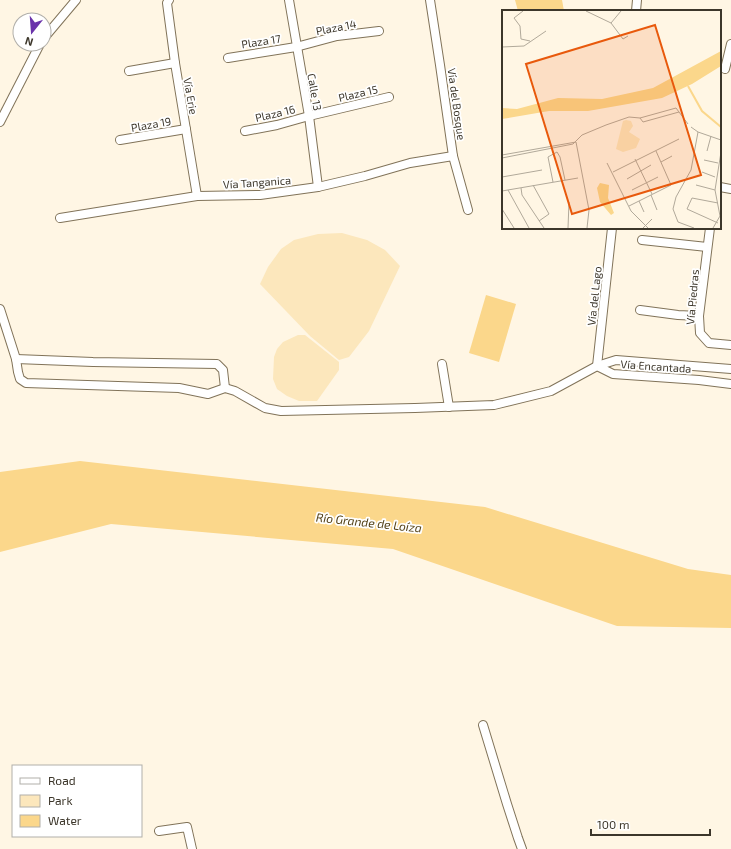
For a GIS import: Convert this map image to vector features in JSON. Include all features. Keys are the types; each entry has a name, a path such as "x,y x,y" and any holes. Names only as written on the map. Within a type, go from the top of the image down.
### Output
{"street":[{"path":"52,28 76,0"},
{"name":"Vía Erie","path":"169,0 167,3 175,63 196,196"},
{"name":"Calle 13","path":"288,0 309,116 318,187"},
{"name":"Vía del Bosque","path":"430,0 453,156 468,210"},
{"path":"636,10 637,0"},
{"name":"Plaza 14","path":"296,47 336,36 379,30"},
{"path":"724,69 731,44"},
{"name":"Plaza 17","path":"228,58 296,47"},
{"path":"0,122 36,52"},
{"path":"129,71 175,63"},
{"name":"Plaza 15","path":"309,116 389,97"},
{"name":"Plaza 16","path":"245,131 277,125 309,116"},
{"name":"Plaza 19","path":"120,140 186,129"},
{"name":"Vía Tanganica","path":"60,218 196,196 260,195 318,187 410,164 453,156"},
{"path":"721,187 731,189"},
{"name":"Vía del Lago","path":"597,366 612,229"},
{"name":"Vía Piedras","path":"710,229 699,316 700,333 709,343 731,345"},
{"path":"642,240 707,247"},
{"path":"0,309 16,359 20,379 26,383 179,388 208,394 226,388 265,408 281,411 494,405 551,391 597,366"},
{"path":"640,310 699,316"},
{"path":"16,359 217,364 223,370 226,388"},
{"name":"Vía Encantada","path":"597,366 616,360 731,369"},
{"path":"442,364 449,407"},
{"name":"Vía Encantada","path":"597,366 613,374 699,380 731,384"},
{"path":"483,725 522,849"},
{"path":"159,831 187,828 192,849"}],"green space":[{"path":"342,233 367,240 385,250 400,266 369,331 349,357 339,360 310,336 260,284 268,267 281,249 294,240 318,234"},
{"path":"298,335 305,335 339,362 339,370 317,401 299,401 287,396 277,389 273,379 274,357 277,349 283,342"}],"water":[{"path":"515,0 562,0 564,10 518,10"},
{"path":"486,295 516,304 499,362 469,353"},
{"name":"Río Grande de Loíza","path":"80,461 485,507 688,569 731,575 731,628 617,626 393,549 111,524 0,552 0,472"}]}
